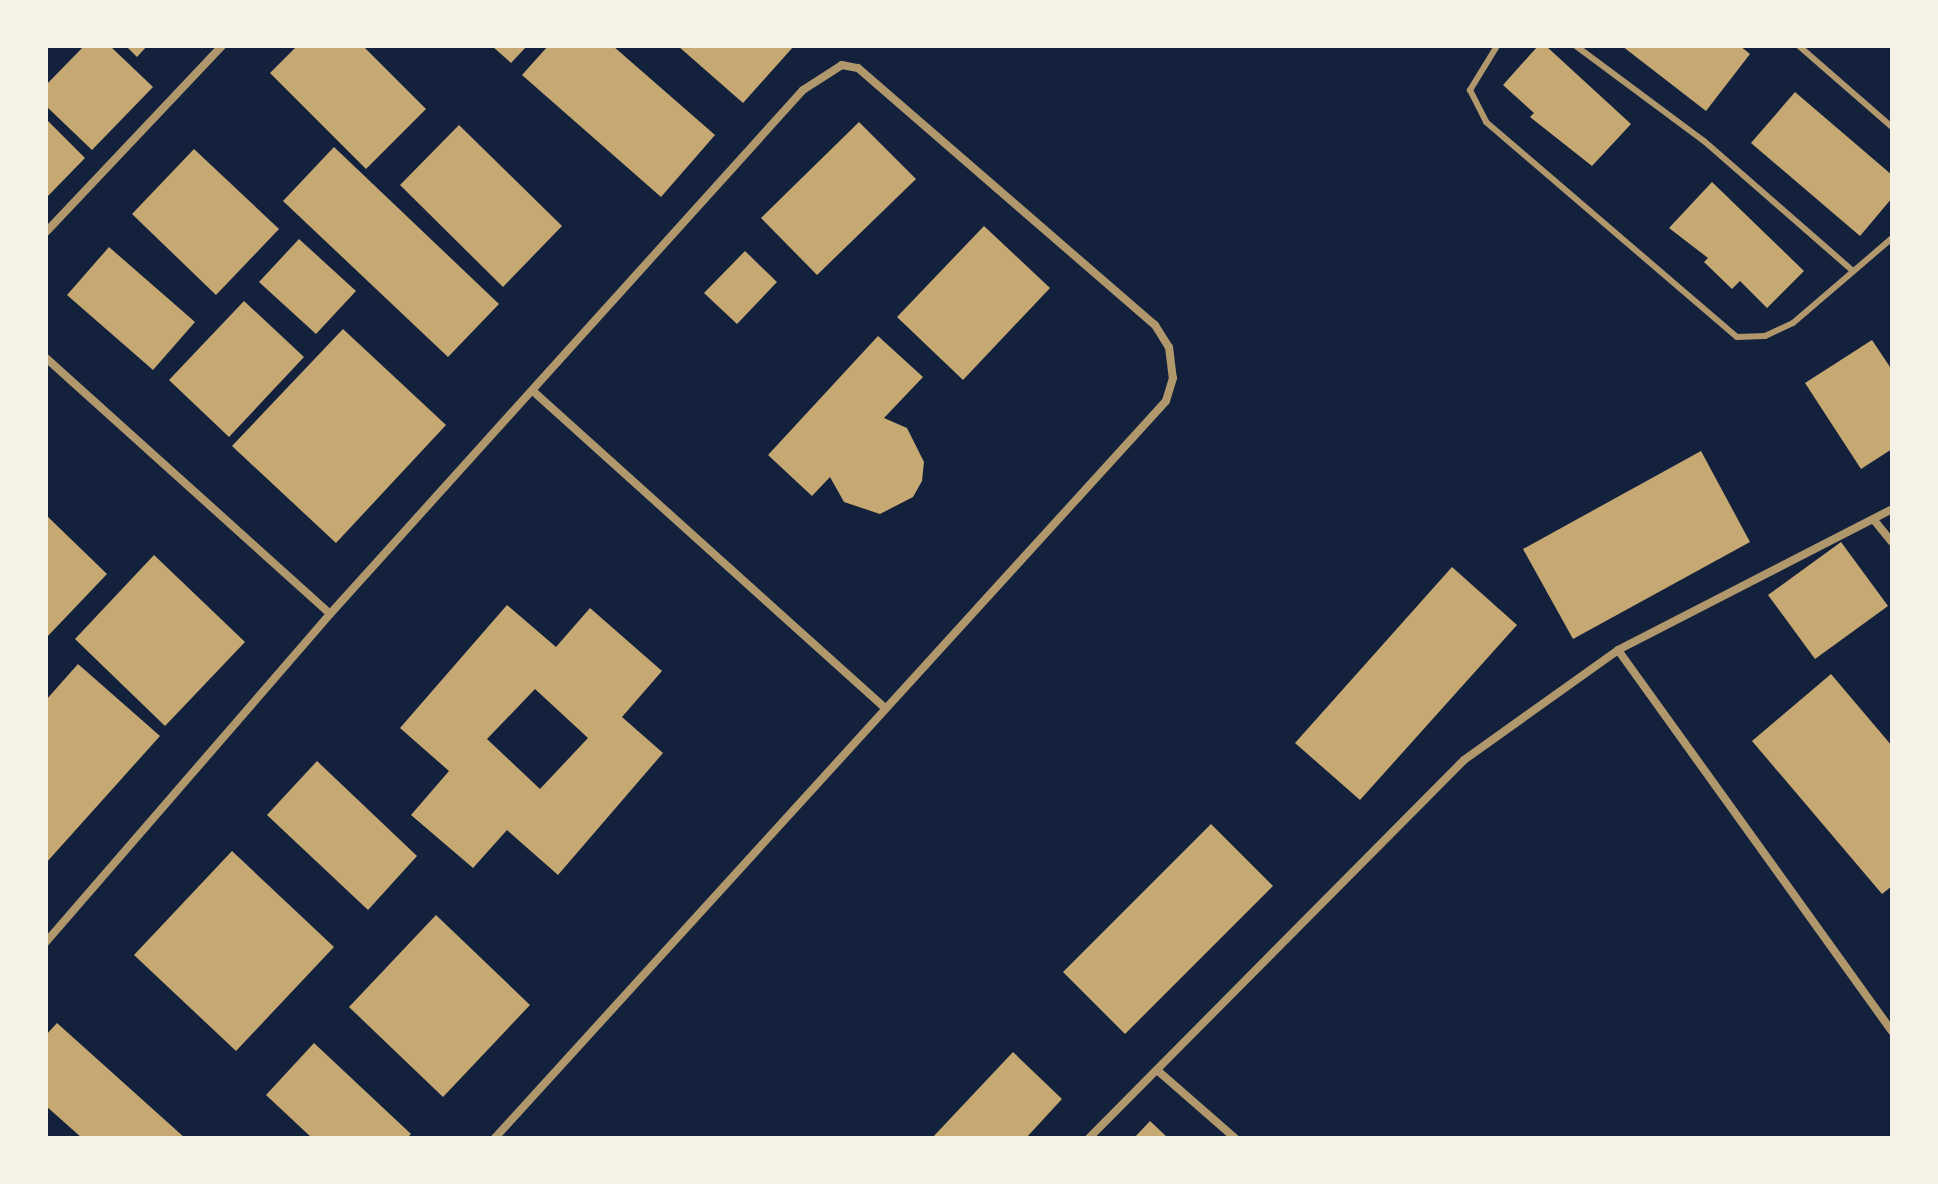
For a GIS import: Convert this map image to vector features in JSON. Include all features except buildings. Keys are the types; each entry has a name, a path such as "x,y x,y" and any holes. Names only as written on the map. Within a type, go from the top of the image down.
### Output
{"street":[{"path":"46,232 222,46"},
{"path":"46,942 330,614 534,392 803,90 842,65 869,74 1155,325 1169,347 1173,378 1166,401 495,1138"},
{"path":"46,358 330,614"},
{"path":"534,392 885,708"},
{"path":"1089,1138 1464,760 1618,650 1892,509"},
{"path":"1874,520 1892,542"},
{"path":"1618,650 1892,1031"},
{"path":"1157,1070 1235,1138"}],"lane":[{"path":"1497,46 1470,90 1486,122 1737,337 1765,336 1793,323 1892,238"},
{"path":"1576,46 1704,141 1853,271"},
{"path":"1799,46 1892,127"}]}
